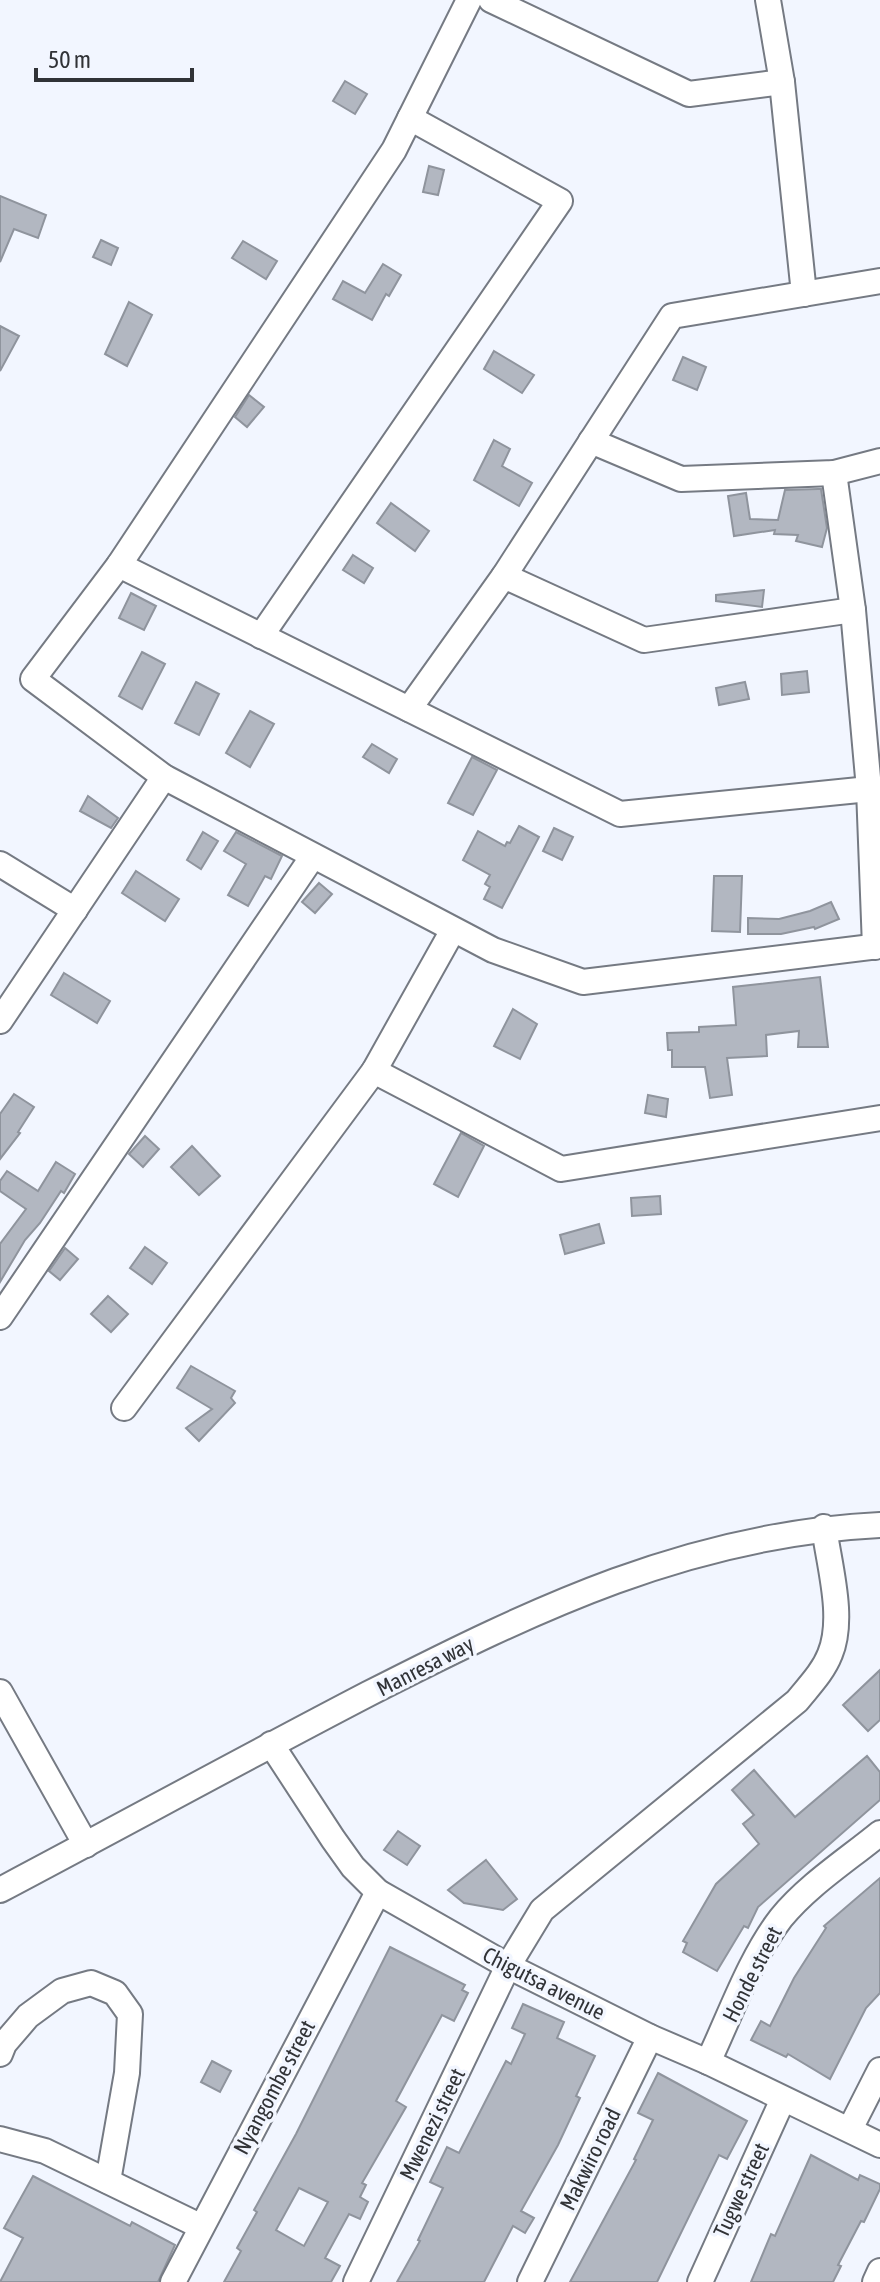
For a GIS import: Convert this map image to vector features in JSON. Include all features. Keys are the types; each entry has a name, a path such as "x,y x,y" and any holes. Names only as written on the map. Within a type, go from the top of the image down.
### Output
{"street":[{"path":"469,0 394,150 119,565 33,679 164,777 493,950 583,982 878,946 869,789 853,610 834,473"},
{"path":"491,0 689,94 782,82"},
{"path":"768,0 782,82 804,294"},
{"path":"261,636 560,201 410,118"},
{"path":"409,709 504,576 672,316 880,281"},
{"path":"591,441 681,479 834,473 880,461"},
{"path":"119,565 620,814 869,789"},
{"path":"504,576 644,640 853,610"},
{"path":"0,1021 164,777"},
{"path":"0,1317 313,856"},
{"path":"0,864 75,910"},
{"path":"124,1408 374,1071 453,930"},
{"path":"374,1071 561,1169 880,1118"},
{"name":"Manresa way","path":"0,1890 271,1744 554,1603 702,1551 824,1527 880,1525"},
{"name":"Mwenezi street","path":"356,2282 508,1966 531,1925 557,1897 797,1701 815,1680 830,1653 837,1623 824,1527"},
{"path":"0,1692 9,1730 86,1845"},
{"name":"Chigutsa avenue","path":"271,1744 353,1867 378,1892 508,1966 650,2037 880,2145"},
{"name":"Honde street","path":"708,2062 761,1948 781,1918 806,1892 880,1833"},
{"name":"Nyangombe street","path":"173,2282 378,1892"},
{"path":"0,2054 4,2044 28,2016 62,1991 91,1983 115,1993 130,2014 127,2073 108,2181"},
{"name":"Makwiro road","path":"530,2282 650,2037"},
{"path":"850,2129 880,2070"},
{"name":"Tugwe street","path":"700,2282 783,2099"},
{"path":"0,2139 45,2151 200,2226"},
{"path":"875,2282 880,2271"}],"building":[{"path":"345,81 367,94 355,114 333,101"},
{"path":"429,166 444,170 438,195 423,192"},
{"path":"0,196 46,215 38,238 14,229 0,262"},
{"path":"101,240 118,248 111,265 93,257"},
{"path":"243,241 277,261 266,279 232,258"},
{"path":"383,264 401,275 372,320 333,299 343,281 365,293"},
{"path":"129,302 152,315 127,366 105,354"},
{"path":"0,326 19,336 0,371"},
{"path":"494,351 534,375 522,393 484,369"},
{"path":"683,357 706,367 697,390 673,380"},
{"path":"249,395 264,407 247,427 235,417"},
{"path":"494,440 510,449 502,466 532,483 519,506 474,480"},
{"path":"821,489 827,528 822,547 796,541 798,535 774,534 775,530 734,536 728,496 746,493 750,519 778,520 785,490"},
{"path":"391,503 429,531 415,551 377,523"},
{"path":"353,555 373,568 364,583 343,570"},
{"path":"764,590 762,607 716,601 716,595"},
{"path":"131,593 156,606 144,630 119,618"},
{"path":"142,652 165,664 142,709 119,696"},
{"path":"807,671 809,692 782,695 781,674"},
{"path":"196,682 219,694 199,735 175,723"},
{"path":"745,682 749,699 719,705 716,688"},
{"path":"250,711 274,724 250,767 226,753"},
{"path":"372,744 397,759 389,773 363,757"},
{"path":"472,757 497,770 473,815 448,803"},
{"path":"88,796 118,818 111,828 80,811"},
{"path":"519,826 539,837 502,908 484,899 490,887 485,884 490,875 463,860 478,831 505,846"},
{"path":"554,828 573,837 562,860 543,851"},
{"path":"203,832 218,841 201,869 187,860"},
{"path":"236,832 282,856 271,879 265,876 248,906 228,895 246,864 224,851"},
{"path":"136,871 179,899 165,921 122,893"},
{"path":"714,876 742,876 740,932 712,931"},
{"path":"319,883 332,894 315,913 302,902"},
{"path":"831,902 839,919 815,929 781,934 748,934 748,918 779,919"},
{"path":"64,973 110,1001 97,1023 51,995"},
{"path":"820,977 828,1047 798,1047 799,1031 766,1035 767,1056 727,1058 732,1095 710,1098 705,1067 672,1067 672,1050 668,1050 667,1033 699,1032 699,1027 736,1025 733,987"},
{"path":"513,1009 537,1024 520,1059 494,1046"},
{"path":"14,1094 34,1107 20,1133 0,1159 0,1114"},
{"path":"648,1095 668,1099 666,1117 645,1113"},
{"path":"461,1133 484,1146 458,1197 434,1184"},
{"path":"145,1136 159,1149 143,1167 129,1154"},
{"path":"192,1146 220,1176 199,1195 171,1167"},
{"path":"56,1162 75,1174 64,1193 61,1191 25,1240 0,1282 0,1244 26,1209 0,1191 0,1181 7,1171 38,1191"},
{"path":"660,1196 661,1214 632,1216 631,1198"},
{"path":"599,1224 604,1243 565,1254 560,1235"},
{"path":"145,1247 167,1263 152,1284 130,1268"},
{"path":"65,1248 78,1259 60,1280 49,1271"},
{"path":"108,1296 128,1314 111,1332 91,1314"},
{"path":"191,1366 235,1391 231,1398 235,1403 199,1441 186,1428 212,1409 177,1388"},
{"path":"880,1670 880,1720 868,1731 843,1705"},
{"path":"867,1756 880,1772 880,1800 758,1907 748,1928 744,1926 717,1971 683,1952 687,1943 683,1941 716,1884 759,1844 743,1824 754,1815 732,1790 754,1770 795,1817"},
{"path":"398,1831 420,1846 407,1865 384,1850"},
{"path":"486,1860 517,1899 503,1910 464,1903 448,1890"},
{"path":"880,1878 880,1993 866,2008 830,2079 788,2054 786,2057 751,2040 761,2021 770,2026 794,1978 826,1928 824,1926"},
{"path":"390,1947 465,1985 462,1990 468,1993 454,2021 442,2015 396,2101 406,2107 362,2183 366,2185 360,2197 368,2202 360,2219 349,2214 325,2258 340,2266 331,2282 224,2282 241,2251 237,2248 257,2212 254,2210","holes":["299,2188 328,2202 304,2246 276,2230"]},
{"path":"523,2004 564,2022 557,2038 595,2056 558,2145 521,2211 534,2218 525,2233 513,2226 484,2282 397,2282 420,2241 443,2188 430,2182 447,2147 459,2153 506,2061 511,2064 525,2034 512,2028"},
{"path":"212,2061 231,2071 220,2092 201,2082"},
{"path":"658,2073 747,2121 727,2159 719,2155 657,2282 570,2282 636,2160 653,2120 638,2113"},
{"path":"811,2155 858,2180 860,2175 880,2184 880,2189 838,2265 841,2266 833,2282 751,2282 771,2234 775,2236"},
{"path":"33,2176 130,2226 132,2222 175,2245 158,2282 0,2282 23,2238 4,2228"}]}
